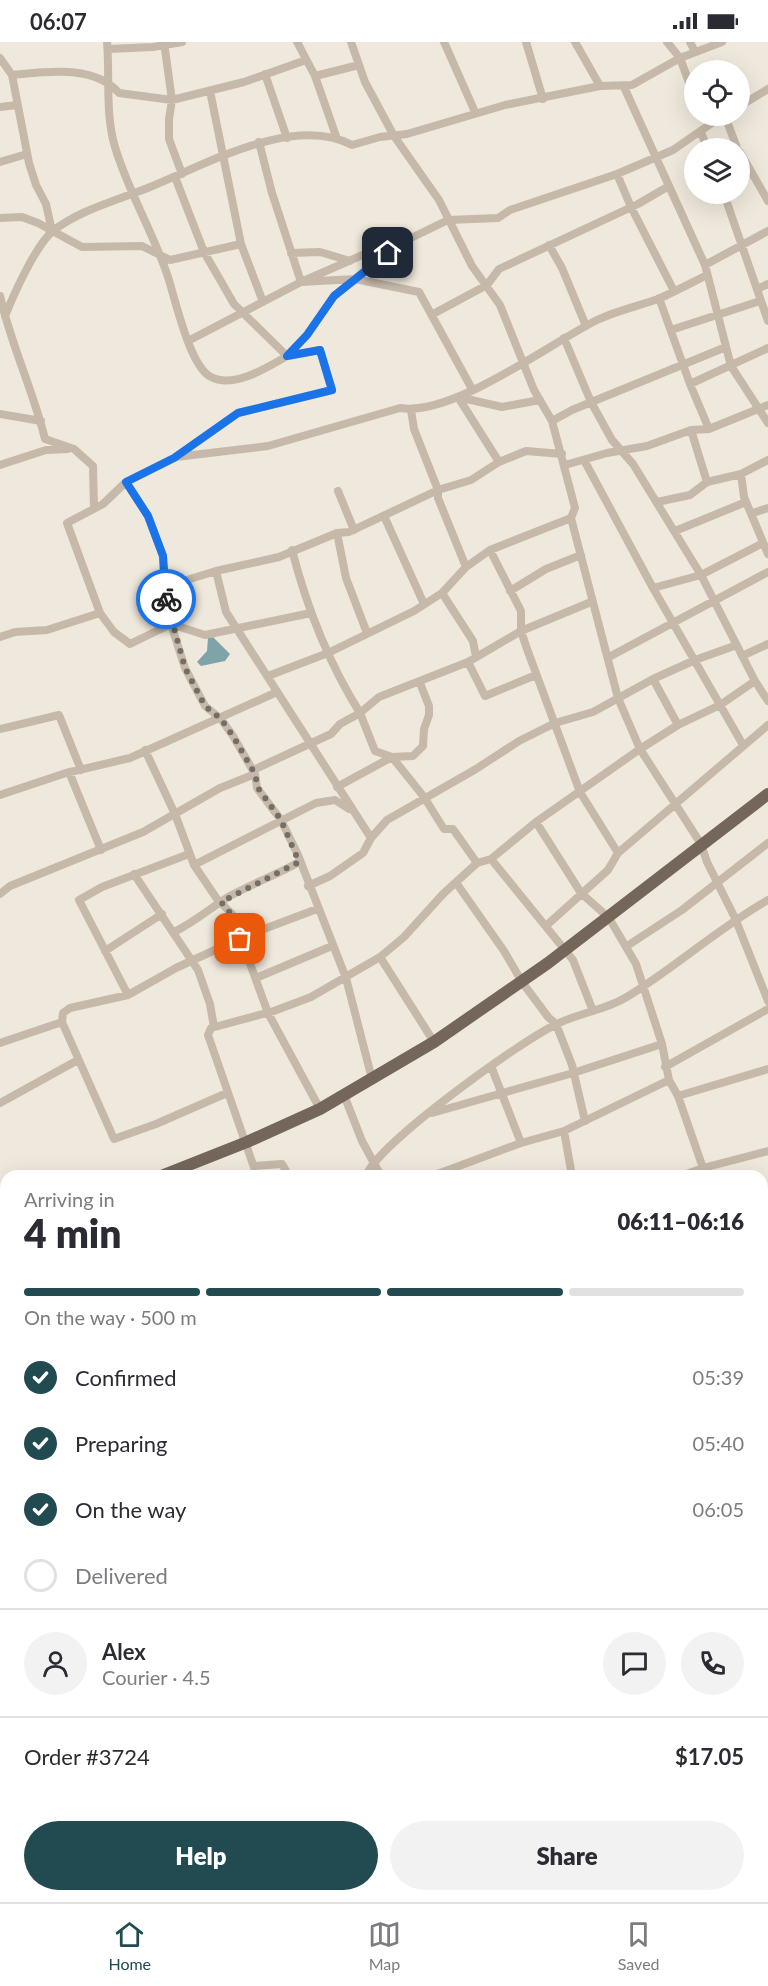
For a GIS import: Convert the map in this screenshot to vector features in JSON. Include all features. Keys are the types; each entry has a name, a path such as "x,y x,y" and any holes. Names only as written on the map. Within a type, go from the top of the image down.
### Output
{"main road":[{"path":"176,1170 247,1142 320,1109 434,1042 522,982 609,918 768,794"}],"street":[{"path":"182,42 108,45 111,83 110,110 114,146 158,254 188,340 202,370 221,381 239,378 265,369 287,356 307,335 334,296 404,240"},
{"path":"297,42 315,76 336,136"},
{"path":"351,42 359,65 394,136 439,200 472,266 500,305 523,363 552,422 565,465 574,508 571,518 590,585 591,602 609,657 618,698 640,749 701,844 735,918 768,1001"},
{"path":"444,42 475,112"},
{"path":"525,42 543,99"},
{"path":"575,42 600,86"},
{"path":"667,42 680,58 684,69"},
{"path":"690,42 695,52"},
{"path":"4,316 16,289 52,231 108,202 179,176 222,156 259,142 287,138 336,136 352,145 380,136 394,136 475,112 600,86 624,87 649,77 680,58 722,42"},
{"path":"164,44 172,100 169,139 204,252 234,304 287,356"},
{"path":"12,75 65,70 111,83 119,93 172,100 210,91 306,60"},
{"path":"2,62 12,75 27,154 36,185 46,204 52,231"},
{"path":"315,76 359,65"},
{"path":"265,74 287,138"},
{"path":"624,87 705,265 731,366 768,423"},
{"path":"750,100 768,89"},
{"path":"210,91 241,244 263,302"},
{"path":"0,107 17,105"},
{"path":"188,340 301,282 448,220 498,218 510,210 618,174 656,158 708,126"},
{"path":"700,132 702,138"},
{"path":"259,142 301,282"},
{"path":"0,162 27,154"},
{"path":"750,170 768,201"},
{"path":"618,174 631,207 674,291"},
{"path":"433,314 487,285 499,269 631,207 669,186"},
{"path":"727,204 768,321"},
{"path":"0,218 22,217 82,247 95,249 129,245 142,246 170,260 241,244"},
{"path":"705,265 768,231"},
{"path":"549,245 562,268 586,326"},
{"path":"291,253 320,252 350,261"},
{"path":"174,458 268,446 311,436 400,408 411,410 458,397 502,378 586,326 659,298 707,275"},
{"path":"301,282 355,279 419,292 472,389"},
{"path":"757,290 768,284"},
{"path":"0,296 4,316 41,421 45,439 74,449 93,466 94,508"},
{"path":"659,298 709,429"},
{"path":"671,330 718,317 760,301"},
{"path":"564,338 591,402 612,440 623,452 675,531 701,575 755,681 768,701"},
{"path":"552,422 591,402 726,347"},
{"path":"690,384 768,348"},
{"path":"287,356 320,350 332,390 238,413 174,458 126,482 94,508 67,524 100,613 114,632 130,644 171,624 205,635 239,630 311,613"},
{"path":"458,397 502,407 540,400"},
{"path":"458,397 499,462"},
{"path":"565,465 607,453 623,452 691,430 709,429 768,405"},
{"path":"411,410 414,429 438,490 438,498 466,567"},
{"path":"0,414 41,421"},
{"path":"691,430 707,482"},
{"path":"0,465 46,450 74,449"},
{"path":"164,587 216,571 279,557 337,533 354,530 438,490 471,480 499,462 526,451 562,454"},
{"path":"584,460 652,588 674,621 743,745"},
{"path":"657,502 690,495 707,482 741,474 768,460"},
{"path":"741,474 746,502 753,513 768,554"},
{"path":"126,482 148,516 163,556 164,587 171,624 185,668 205,706 221,719 254,772 258,788 281,820 346,978 372,1079"},
{"path":"338,491 354,530"},
{"path":"675,531 746,502"},
{"path":"753,513 768,508"},
{"path":"384,516 424,604"},
{"path":"268,676 328,653 424,604 442,593 466,567 490,550 571,518"},
{"path":"337,533 346,578 367,633"},
{"path":"652,588 701,575 763,543"},
{"path":"292,550 311,613 336,674 360,713 375,750 392,757 413,756 423,746 429,706 420,683"},
{"path":"490,550 521,611 521,631 580,792 618,853"},
{"path":"510,591 546,570 581,555"},
{"path":"216,571 226,612 371,838"},
{"path":"609,657 674,621 714,603 768,572"},
{"path":"442,593 473,641 476,657"},
{"path":"0,894 10,886 143,832 220,788 331,734 340,724 360,713 379,698 468,662 521,631 591,602"},
{"path":"0,637 15,632 47,630 100,613"},
{"path":"742,656 768,644"},
{"path":"308,886 330,876 363,853 371,838 387,820 555,723 593,712 653,679 695,660 737,645"},
{"path":"468,662 485,696 537,675"},
{"path":"653,679 678,725"},
{"path":"255,1170 208,1035 214,1027 268,1013 311,998 380,957 404,938 443,894 457,884 477,863 491,859 536,822 640,749 678,725 720,705 755,681"},
{"path":"0,795 69,772 130,758 277,692"},
{"path":"0,729 59,715 81,770"},
{"path":"547,925 608,870 618,853 768,725"},
{"path":"145,750 175,814 194,865 231,914 239,930 240,939 268,1013 320,1109"},
{"path":"337,787 392,757"},
{"path":"392,757 424,797 444,829 453,829 477,863"},
{"path":"69,772 100,850"},
{"path":"194,865 316,803 335,800 352,810"},
{"path":"536,822 581,893 609,918 627,945 645,984 662,1044 669,1080 678,1096 703,1170"},
{"path":"627,945 682,910 768,843"},
{"path":"128,995 79,900 134,874 189,854"},
{"path":"491,859 547,925 565,950 583,980 593,1011"},
{"path":"174,932 198,920 221,902 299,862"},
{"path":"134,874 174,932 203,980 214,1027"},
{"path":"457,884 504,951 522,982 548,1017 556,1024 564,1039 585,1121"},
{"path":"369,1170 373,1163 428,1114 522,1043 556,1024 624,999 680,962 735,918 768,900"},
{"path":"227,1093 156,1124 114,1139 62,1022 63,1013 70,1008 128,995 240,939 317,909"},
{"path":"105,951 162,914"},
{"path":"256,978 332,946"},
{"path":"380,957 434,1042"},
{"path":"665,1067 768,1010"},
{"path":"0,1043 62,1022"},
{"path":"428,1114 573,1073 662,1044"},
{"path":"0,1103 78,1060"},
{"path":"491,1066 521,1143"},
{"path":"678,1096 768,1069"},
{"path":"448,1170 521,1143 564,1131 669,1080"},
{"path":"344,1095 377,1170"},
{"path":"564,1131 571,1170"},
{"path":"710,1170 768,1150"},
{"path":"254,1166 282,1164 286,1170"}],"water":[{"path":"213,637 230,654 225,661 201,666 197,662 207,651 208,638"}],"way so far":[{"path":"166,599 170,621 185,668 205,706 221,719 233,736 255,774 258,788 281,820 298,855 299,862 274,877 233,894 221,902 231,914 239,930 240,939"}],"route":[{"path":"166,599 163,556 148,516 126,482 174,458 238,413 332,390 320,350 287,356 307,335 334,296 388,253"}]}
